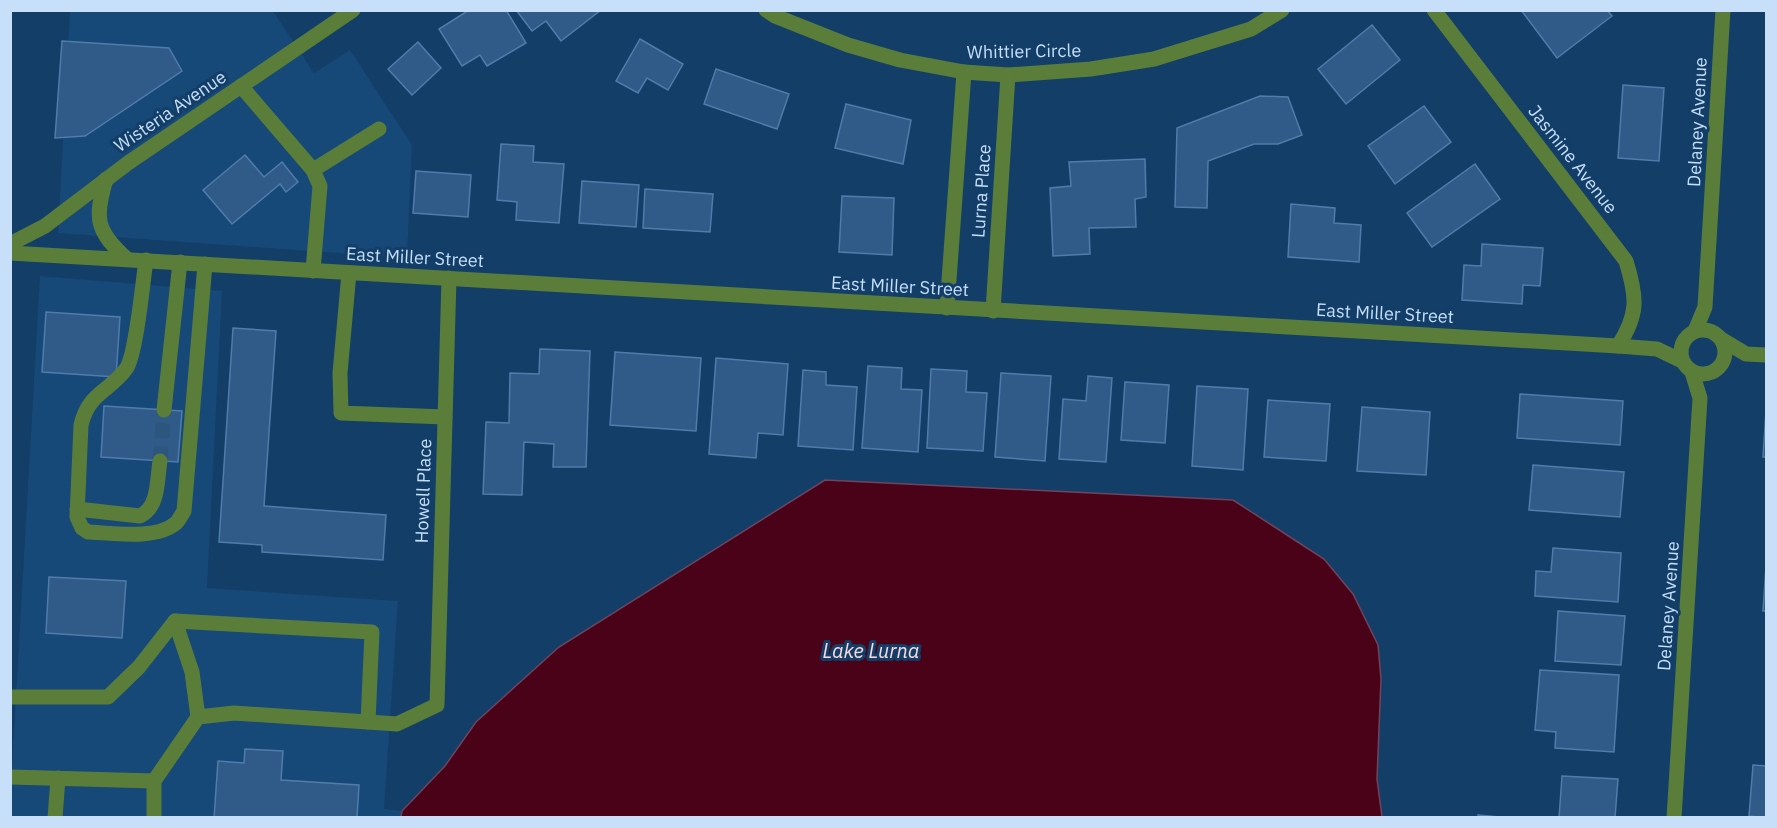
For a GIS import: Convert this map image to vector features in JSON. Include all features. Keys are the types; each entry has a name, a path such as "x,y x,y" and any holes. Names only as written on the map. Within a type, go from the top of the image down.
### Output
{"street":[{"name":"Wisteria Avenue","path":"10,244 45,226 106,178 353,10"},
{"name":"Whittier Circle","path":"766,10 775,16 848,45 900,60 964,72 1008,75 1091,69 1154,59 1251,29 1282,10"},
{"name":"Jasmine Avenue","path":"1434,10 1626,261 1634,289 1634,304 1628,332 1618,346"},
{"name":"Delaney Avenue","path":"1689,335 1705,307 1723,10"},
{"name":"Lurna Place","path":"947,308 964,72"},
{"name":"Lurna Place","path":"993,311 1008,75"},
{"path":"241,86 313,170 320,186 313,271"},
{"path":"313,170 380,129"},
{"path":"106,178 100,200 101,230 127,260"},
{"path":"10,253 146,260 132,353 127,368 91,400 83,413 81,424 77,517 82,528 88,532 121,534 158,531 176,523 184,511 205,264"},
{"name":"East Miller Street","path":"146,260 1657,349"},
{"path":"164,410 180,262"},
{"path":"349,273 340,373 340,413 445,417"},
{"name":"Howell Place","path":"368,722 397,724 437,705 449,278"},
{"name":"Delaney Avenue","path":"1705,307 1719,337"},
{"path":"1657,349 1702,329 1746,354 1767,355"},
{"path":"1687,366 1680,354 1689,335"},
{"path":"1717,369 1725,353 1719,337"},
{"path":"1657,349 1699,374 1717,369 1746,354"},
{"name":"Delaney Avenue","path":"1674,818 1700,398 1687,366"},
{"name":"Delaney Avenue","path":"1700,398 1717,369"},
{"path":"77,509 140,516 148,512 154,501 160,461"},
{"path":"10,697 108,697 139,667 175,621"},
{"path":"154,818 154,782 198,717 192,672 175,621"},
{"path":"175,621 372,632 368,722 234,713 198,717"},
{"path":"10,777 154,782"},
{"path":"55,818 57,778"}],"shaded area":[{"path":"70,11 273,11 314,73 350,50 412,145 407,258 58,233"},
{"path":"40,276 222,291 207,588 398,601 384,809 402,811 401,817 11,818 11,783"}],"water":[{"name":"Lake Lurna","path":"825,480 1233,500 1324,559 1353,594 1378,645 1381,679 1377,779 1382,817 401,817 402,811 445,766 476,722 559,647"}],"building":[{"path":"469,10 506,10 526,43 487,66 480,55 462,66 439,29"},
{"path":"516,10 601,10 561,41 546,21 532,31"},
{"path":"1521,10 1607,10 1612,16 1557,58"},
{"path":"1372,25 1400,60 1346,104 1318,69"},
{"path":"640,39 683,64 668,90 647,78 638,93 616,81"},
{"path":"62,41 169,48 182,71 85,136 55,138"},
{"path":"418,42 441,68 412,95 388,69"},
{"path":"716,69 789,94 777,129 704,104"},
{"path":"1623,85 1664,88 1659,161 1618,158"},
{"path":"1260,96 1288,97 1302,135 1278,144 1254,144 1208,161 1207,208 1175,207 1177,128"},
{"path":"846,104 911,120 903,164 835,148"},
{"path":"1424,106 1451,142 1395,184 1368,146"},
{"path":"501,144 534,146 533,162 564,164 559,223 516,220 517,202 497,200"},
{"path":"245,155 264,177 282,162 298,182 286,192 280,184 232,224 203,190"},
{"path":"1145,159 1146,197 1135,199 1136,227 1089,228 1090,254 1053,256 1050,188 1071,186 1069,162"},
{"path":"1475,164 1500,199 1432,247 1407,213"},
{"path":"416,171 471,175 468,217 413,213"},
{"path":"582,181 639,185 636,227 579,223"},
{"path":"645,189 713,194 710,232 643,228"},
{"path":"842,196 894,198 892,255 839,252"},
{"path":"1291,204 1335,208 1334,223 1361,225 1359,262 1288,257"},
{"path":"1482,244 1543,248 1540,286 1523,285 1522,304 1462,300 1464,265 1481,266"},
{"path":"46,312 120,317 116,377 42,372"},
{"path":"233,328 276,331 264,506 386,515 383,560 262,552 262,545 219,542"},
{"path":"540,349 590,351 586,467 553,467 554,444 524,442 522,495 483,494 486,422 509,423 510,373 539,374"},
{"path":"615,352 701,358 696,431 610,425"},
{"path":"716,358 788,364 783,435 758,433 756,458 709,454"},
{"path":"868,366 902,368 901,389 922,390 918,452 862,448"},
{"path":"931,369 967,371 966,392 987,393 983,451 927,448"},
{"path":"803,370 826,372 826,385 857,387 853,450 798,446"},
{"path":"1001,373 1051,376 1045,461 995,457"},
{"path":"1088,376 1112,378 1106,462 1059,459 1063,399 1086,401"},
{"path":"1125,382 1169,385 1165,443 1121,440"},
{"path":"1197,386 1248,389 1243,470 1192,466"},
{"path":"1520,394 1623,401 1620,445 1517,438"},
{"path":"1268,400 1330,404 1326,461 1264,457"},
{"path":"104,406 182,411 178,462 101,457"},
{"path":"1362,407 1430,412 1426,475 1357,471"},
{"path":"1766,411 1766,457 1763,457"},
{"path":"1533,465 1624,472 1620,517 1529,510"},
{"path":"1553,548 1621,553 1618,602 1535,596 1536,571 1551,572"},
{"path":"1766,566 1766,611 1763,611"},
{"path":"49,577 126,581 122,638 46,633"},
{"path":"1558,611 1625,616 1621,665 1555,661"},
{"path":"1540,670 1619,675 1614,752 1555,748 1556,732 1535,730"},
{"path":"245,749 283,751 281,780 359,785 357,818 214,818 218,761 244,763"},
{"path":"1753,765 1766,766 1766,818 1749,816"},
{"path":"1562,776 1618,779 1615,818 1559,818"},
{"path":"1478,815 1510,818 1478,818"}],"tunnel":[{"path":"160,461 164,410"}]}
